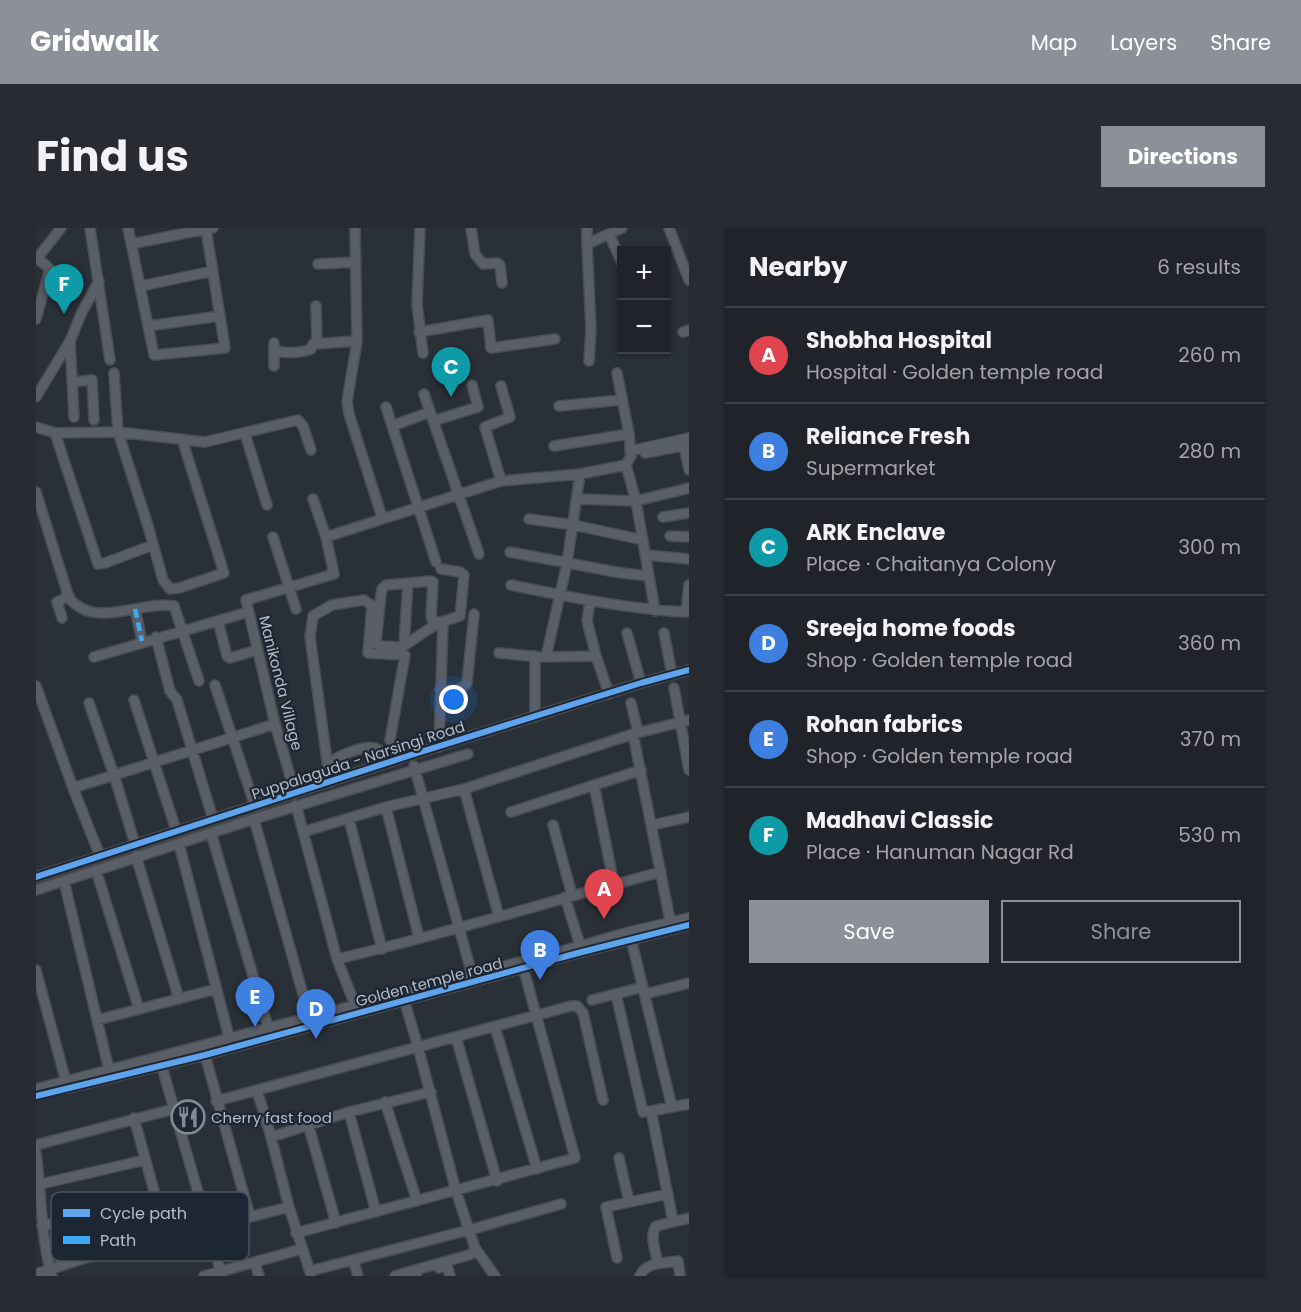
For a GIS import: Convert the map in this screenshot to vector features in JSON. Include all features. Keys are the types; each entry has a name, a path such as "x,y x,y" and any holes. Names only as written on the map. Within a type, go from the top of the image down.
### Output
{"street":[{"path":"36,319 50,269 37,259 61,228"},
{"path":"90,228 110,360"},
{"path":"128,228 131,244 141,286 154,355 225,348 209,229 131,244"},
{"path":"355,228 357,341 347,402 382,517"},
{"path":"420,228 417,304 423,353"},
{"path":"471,228 477,260 483,264 497,263 500,265 502,283"},
{"path":"587,228 591,330 589,361"},
{"path":"587,244 622,228"},
{"path":"669,228 689,280"},
{"path":"609,234 617,253"},
{"path":"318,264 356,262"},
{"path":"141,286 213,271"},
{"path":"36,397 70,341 82,312 99,282"},
{"path":"316,306 317,344"},
{"path":"148,326 220,316"},
{"path":"419,332 488,320 491,348 555,339"},
{"path":"70,341 74,417"},
{"path":"274,366 274,346 279,352 305,352 312,349 313,344 357,341"},
{"path":"114,373 118,432 163,580 170,589 224,573 182,439"},
{"path":"616,373 629,434 629,457 655,611"},
{"path":"73,382 92,380 94,420"},
{"path":"392,426 478,406 472,384"},
{"path":"501,386 510,417 485,427 501,481"},
{"path":"424,394 479,554"},
{"path":"559,406 621,400"},
{"path":"386,407 438,566 460,572 464,576 462,614 457,618 440,622 404,645 383,647 376,643 382,589 386,585 433,582 431,616 432,619 440,622"},
{"path":"36,427 55,433 118,432 206,442 298,420 303,426 312,450"},
{"path":"55,433 98,564 153,545"},
{"path":"245,434 267,505"},
{"path":"554,446 629,434"},
{"path":"313,499 326,537 382,517 501,481 580,474 629,457 687,443 689,470"},
{"path":"546,657 567,563 580,474"},
{"path":"577,499 636,501 689,488"},
{"path":"36,492 69,596 80,609 94,613 174,606 199,681"},
{"path":"663,517 689,513"},
{"path":"529,519 574,525 643,540"},
{"path":"670,536 689,537"},
{"path":"273,537 296,609"},
{"name":"Manikonda Village","path":"295,794 275,724 246,604 248,599 334,574 326,537"},
{"path":"510,552 621,573 649,576"},
{"path":"646,555 689,559"},
{"path":"404,645 408,583"},
{"path":"511,585 655,611 686,612 689,585"},
{"path":"62,618 57,602 69,596"},
{"path":"330,782 310,637 313,616 332,605 364,600 372,606 368,653 405,655 390,762"},
{"path":"591,601 587,621 609,694"},
{"path":"135,609 142,642"},
{"path":"94,657 248,612"},
{"path":"440,690 455,691 467,683 474,614"},
{"path":"218,621 227,656 230,658 257,650"},
{"path":"440,622 440,747"},
{"path":"627,633 641,683"},
{"path":"664,633 672,674"},
{"path":"156,638 170,691 177,700 213,819"},
{"path":"499,653 546,657 596,656"},
{"path":"535,656 535,717"},
{"name":"Puppalaguda - Narsingi Road","path":"36,877 452,742 689,670"},
{"path":"215,685 255,806"},
{"path":"36,686 100,856"},
{"path":"674,688 685,726 689,770"},
{"path":"134,700 176,830"},
{"path":"89,703 135,844"},
{"path":"631,703 641,770 671,925"},
{"path":"73,788 275,724"},
{"path":"303,832 386,807 464,789 636,733 685,726"},
{"path":"328,765 341,754 375,748 381,751 390,762"},
{"path":"36,890 296,805 468,754"},
{"path":"411,755 460,927 472,978"},
{"path":"511,812 641,770"},
{"path":"594,785 614,884"},
{"path":"464,789 499,917"},
{"path":"296,805 337,959 355,1005"},
{"path":"386,807 419,938"},
{"path":"652,825 689,817"},
{"path":"254,819 309,1016"},
{"path":"349,819 382,949"},
{"path":"553,825 568,896 572,951"},
{"path":"211,833 268,1028"},
{"path":"179,844 229,1037"},
{"path":"136,856 179,999"},
{"path":"96,870 139,1010"},
{"path":"337,959 382,949 661,872"},
{"path":"64,881 109,1070"},
{"name":"Golden temple road","path":"572,951 631,939 689,918"},
{"name":"Golden temple road","path":"36,1089 109,1070 205,1055 403,997 572,951 671,925 689,925"},
{"path":"631,939 672,1107"},
{"path":"296,1233 575,1158 522,965"},
{"path":"36,970 38,990 66,1082"},
{"path":"592,1000 689,983"},
{"path":"97,1020 216,989"},
{"path":"616,994 643,1112 689,1104"},
{"path":"403,997 431,1092 456,1191 475,1248 495,1276"},
{"name":"Golden temple road","path":"36,1096 160,1061 229,1037 355,1005 403,997"},
{"path":"216,1101 571,1006 578,1006 581,1009 603,1100"},
{"path":"495,1027 537,1169"},
{"path":"456,1037 497,1180"},
{"path":"205,1055 243,1192"},
{"path":"160,1061 198,1192"},
{"path":"257,1090 296,1233 310,1273 561,1204"},
{"path":"271,1137 349,1112 431,1092"},
{"path":"385,1102 417,1201"},
{"path":"36,1145 174,1108"},
{"path":"651,1111 673,1221"},
{"path":"349,1112 376,1212"},
{"path":"134,1118 154,1192"},
{"path":"308,1124 336,1223"},
{"path":"36,1153 41,1184 42,1226 51,1272"},
{"path":"619,1158 629,1202"},
{"path":"41,1184 145,1160"},
{"path":"617,1258 606,1208 668,1194"},
{"path":"249,1214 250,1217 289,1208"},
{"path":"658,1264 652,1237 653,1230 656,1226 689,1218"},
{"path":"42,1226 51,1224"},
{"path":"395,1276 418,1274 448,1264 469,1255 474,1252 475,1248"},
{"path":"204,1276 222,1274 302,1249"},
{"path":"640,1276 640,1272 646,1267 689,1259"},
{"path":"353,1260 358,1276"},
{"path":"36,1274 89,1261"},
{"path":"678,1261 680,1276"},
{"path":"255,1263 259,1276"},
{"path":"448,1264 452,1276"}],"tunnel":[{"path":"390,740 391,751"}],"marked path":[{"path":"135,609 142,641"}],"cycle path":[{"path":"36,877 411,755 689,670"},
{"path":"36,1096 205,1055 689,925"}],"place":[{"name":"Madhavi Classic","path":"64,314"},
{"name":"ARK Enclave","path":"451,397"},
{"name":"Shobha Hospital","path":"604,919"},
{"name":"Reliance Fresh","path":"540,980"},
{"name":"Rohan fabrics","path":"255,1027"},
{"name":"Sreeja home foods","path":"316,1039"},
{"name":"Cherry fast food","path":"188,1117"}]}
